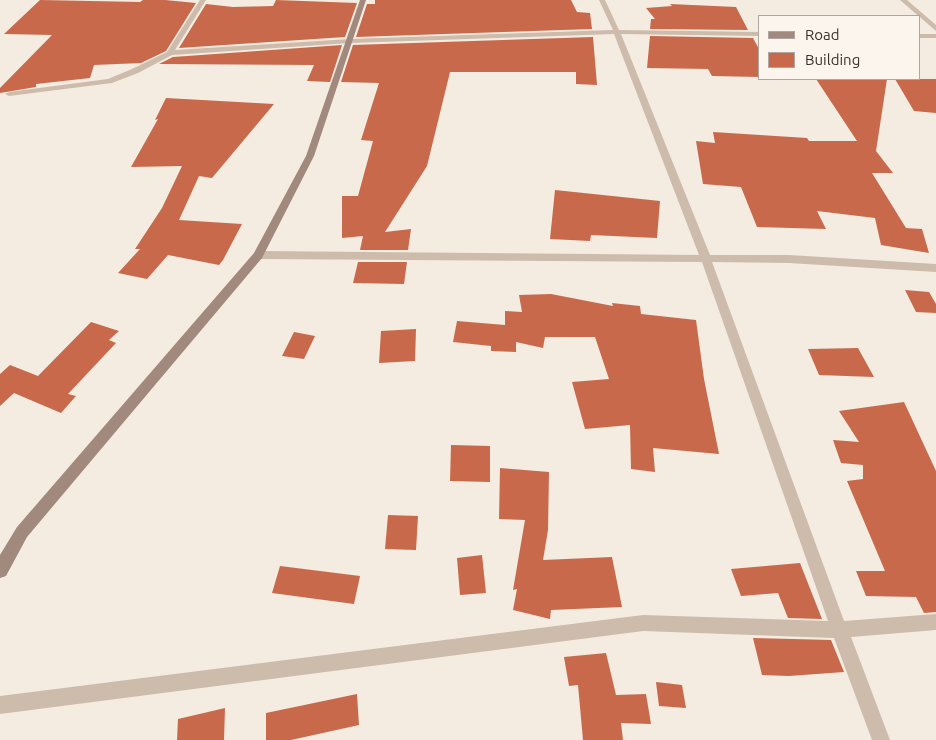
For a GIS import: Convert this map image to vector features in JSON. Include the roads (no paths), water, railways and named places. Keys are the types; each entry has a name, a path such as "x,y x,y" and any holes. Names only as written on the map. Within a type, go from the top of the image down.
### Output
{"street":[{"path":"170,53 203,0"},
{"path":"0,570 22,532 258,255 310,156 350,41 362,0"},
{"path":"602,0 617,32 706,258 838,630 881,740"},
{"path":"903,0 920,15"},
{"path":"921,16 936,29"},
{"path":"9,94 108,81 135,71 170,53 350,41 617,32 758,34"},
{"path":"921,36 936,36"},
{"path":"258,255 789,259 936,268"},
{"path":"0,705 643,623 838,630 936,622"}]}
